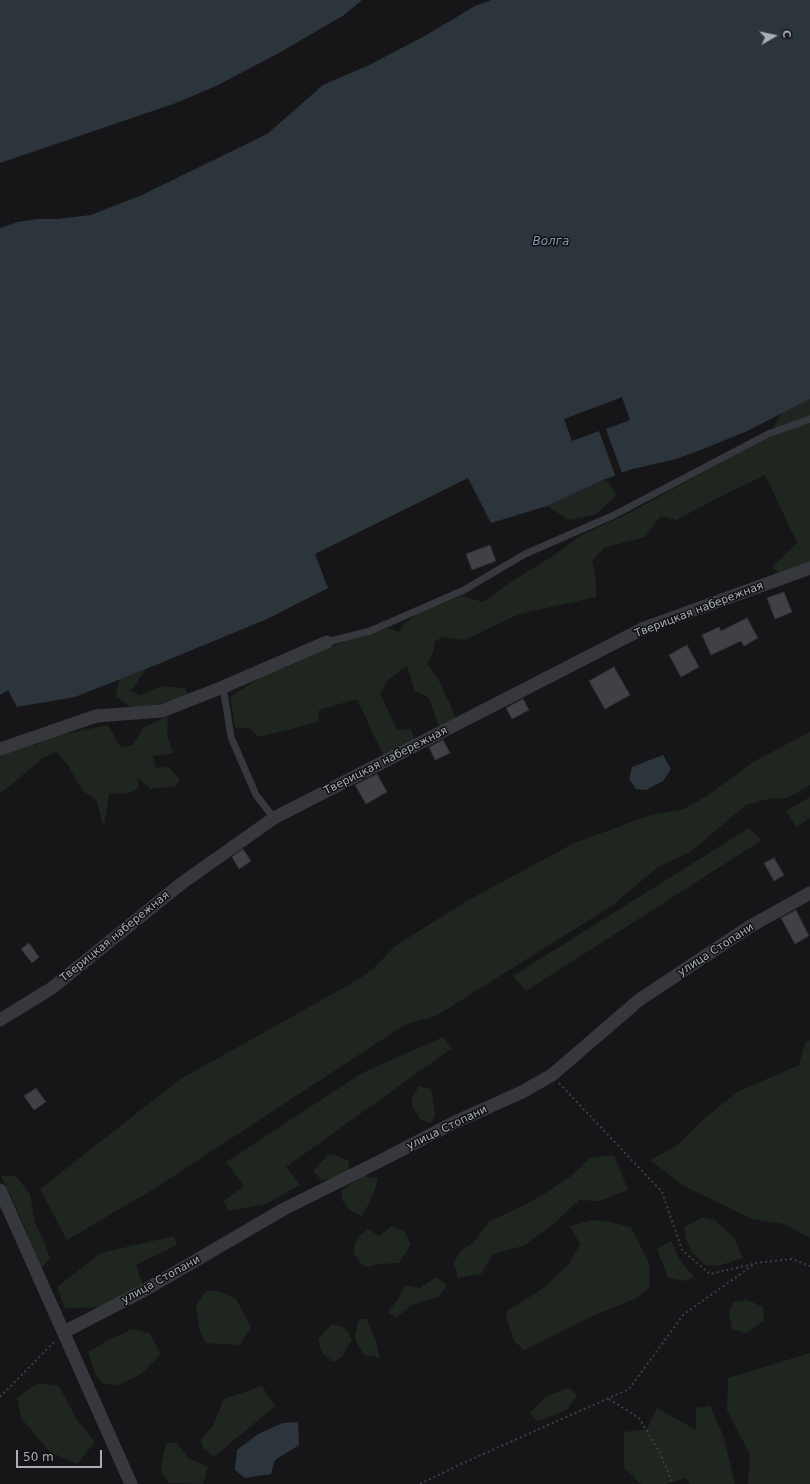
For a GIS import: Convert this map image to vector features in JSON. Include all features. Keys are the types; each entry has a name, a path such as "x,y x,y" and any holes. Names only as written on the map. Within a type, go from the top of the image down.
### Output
{"street":[{"name":"Тверицкая набережная","path":"0,1020 52,988 182,883 274,818 644,628 810,568"},
{"path":"0,749 96,716 162,711 223,687 327,642"},
{"name":"улица Стопани","path":"64,1332 145,1290 284,1209 384,1160 453,1123 522,1092 552,1075 639,1000 749,927 810,893"},
{"path":"0,1190 131,1484"}],"lane":[{"path":"327,642 370,631 464,590 525,554 612,516 768,434 810,419"},
{"path":"223,687 231,737 256,795 274,818"}],"path":[{"path":"552,1075 662,1192 682,1250 710,1274 756,1263 792,1259 810,1266"},
{"path":"420,1484 461,1464 629,1390 684,1314 756,1263"},
{"path":"0,1397 64,1332"},
{"path":"609,1398 639,1418 659,1451 673,1484"}],"shaded area":[{"path":"810,399 810,564 782,576 772,567 797,543 765,475 676,520 661,516 645,537 604,548 592,561 596,581 596,597 519,614 465,640 443,637 435,641 433,652 427,664 438,679 456,720 440,730 429,698 415,691 407,666 389,679 380,693 397,730 411,729 415,741 383,755 357,699 319,710 318,722 259,737 250,729 235,727 230,697 277,667 285,668 342,642 388,628 399,632 404,624 420,612 462,596 483,602 580,536 633,511 768,437 781,414"},
{"path":"603,480 609,483 617,495 595,515 569,520 547,506"},
{"path":"146,669 131,691 139,695 162,686 185,688 188,696 151,707 133,709 116,697 120,679"},
{"path":"168,716 167,736 173,753 153,756 156,768 169,767 180,780 175,786 151,789 137,778 139,788 127,794 109,793 104,827 96,800 82,790 67,764 56,752 43,758 0,794 0,754 23,744 35,745 51,737 108,725 121,748 133,745 143,728"},
{"path":"810,732 810,785 788,798 768,799 746,805 690,852 658,867 613,905 436,1016 406,1024 157,1187 67,1240 40,1189 179,1080 359,979 376,966 395,946 467,901 574,843 648,816 684,809 707,796 753,762"},
{"path":"810,797 810,818 796,827 786,811"},
{"path":"749,828 762,840 526,991 513,976"},
{"path":"443,1037 452,1048 286,1167 300,1185 266,1204 229,1211 223,1201 244,1186 226,1162 362,1073"},
{"path":"810,1040 810,1238 784,1224 752,1219 684,1186 650,1160 676,1146 706,1117 739,1091 799,1065 805,1043"},
{"path":"419,1086 431,1089 435,1115 431,1123 421,1120 412,1106 412,1098"},
{"path":"330,1153 349,1161 348,1173 322,1181 313,1171"},
{"path":"614,1155 628,1190 600,1201 579,1200 556,1222 523,1246 493,1254 481,1274 458,1278 454,1263 460,1251 473,1243 490,1221 541,1196 571,1176 590,1158"},
{"path":"1,1176 16,1176 30,1194 35,1223 44,1241 50,1259 41,1268 17,1209"},
{"path":"362,1176 378,1178 374,1193 362,1217 350,1210 343,1202 341,1191"},
{"path":"702,1217 715,1220 734,1238 743,1258 718,1266 705,1265 691,1251 686,1239 684,1228"},
{"path":"593,1220 631,1227 649,1263 650,1287 635,1299 590,1317 524,1350 514,1341 506,1315 508,1310 541,1290 569,1264 580,1244 570,1226"},
{"path":"392,1226 405,1232 411,1244 399,1263 381,1264 368,1267 361,1264 353,1252 357,1238 368,1229 379,1236"},
{"path":"174,1236 177,1245 136,1265 143,1286 108,1307 65,1308 57,1287 101,1253"},
{"path":"671,1241 680,1260 694,1277 684,1281 668,1278 657,1249"},
{"path":"436,1277 447,1285 438,1297 413,1304 396,1318 388,1312 398,1299 405,1285 420,1288"},
{"path":"206,1291 219,1291 236,1299 251,1327 240,1345 206,1343 199,1329 196,1306"},
{"path":"747,1300 763,1307 764,1321 746,1333 732,1329 729,1312 734,1302"},
{"path":"359,1319 367,1319 377,1344 380,1358 364,1355 356,1341 355,1335"},
{"path":"332,1324 344,1327 352,1339 342,1357 333,1362 322,1353 318,1339"},
{"path":"132,1329 149,1333 161,1354 141,1374 119,1385 104,1384 95,1374 88,1352"},
{"path":"810,1353 810,1484 748,1484 750,1455 727,1410 728,1378"},
{"path":"38,1383 59,1386 77,1420 95,1442 77,1464 50,1452 21,1418 17,1398"},
{"path":"262,1386 275,1406 214,1457 203,1448 201,1440 213,1425 224,1399"},
{"path":"569,1388 577,1395 567,1410 538,1421 530,1413 547,1396"},
{"path":"710,1406 723,1435 735,1484 690,1484 685,1478 666,1484 641,1484 624,1468 624,1432 647,1429 657,1408 696,1430 696,1408"},
{"path":"166,1443 176,1443 190,1459 208,1467 203,1484 169,1483 162,1474 161,1466"}],"water":[{"path":"0,0 362,0 344,15 279,53 218,85 176,103 0,163"},
{"name":"Волга","path":"491,0 810,0 810,399 745,432 703,449 676,459 629,470 603,480 547,506 491,523 468,478 315,554 328,588 267,619 75,697 17,707 0,715 0,228 17,222 37,219 57,219 91,215 142,195 267,134 323,85 369,65 423,37 475,6"},
{"path":"663,755 671,769 663,781 646,790 636,789 629,779 632,767"},
{"path":"298,1422 299,1445 275,1460 271,1474 245,1478 235,1470 237,1450 258,1434 283,1423"}],"pier":[{"path":"622,397 630,420 606,429 622,473 615,475 599,431 572,441 564,419"},
{"path":"8,690 17,707 0,715 0,695"}],"building":[{"path":"490,545 496,561 472,570 466,554"},
{"path":"784,592 792,612 775,619 767,598"},
{"path":"747,618 758,638 744,646 741,641 711,655 702,635 719,627 721,631"},
{"path":"687,645 699,667 681,677 669,655"},
{"path":"614,667 630,695 605,709 589,681"},
{"path":"523,699 529,710 512,719 506,708"},
{"path":"443,740 450,753 435,760 429,747"},
{"path":"377,774 387,792 366,804 355,785"},
{"path":"243,849 251,861 239,869 232,857"},
{"path":"774,858 784,875 774,881 764,863"},
{"path":"796,910 809,936 795,944 781,918"},
{"path":"29,943 39,957 32,963 21,949"},
{"path":"36,1088 46,1102 34,1110 24,1096"}]}
